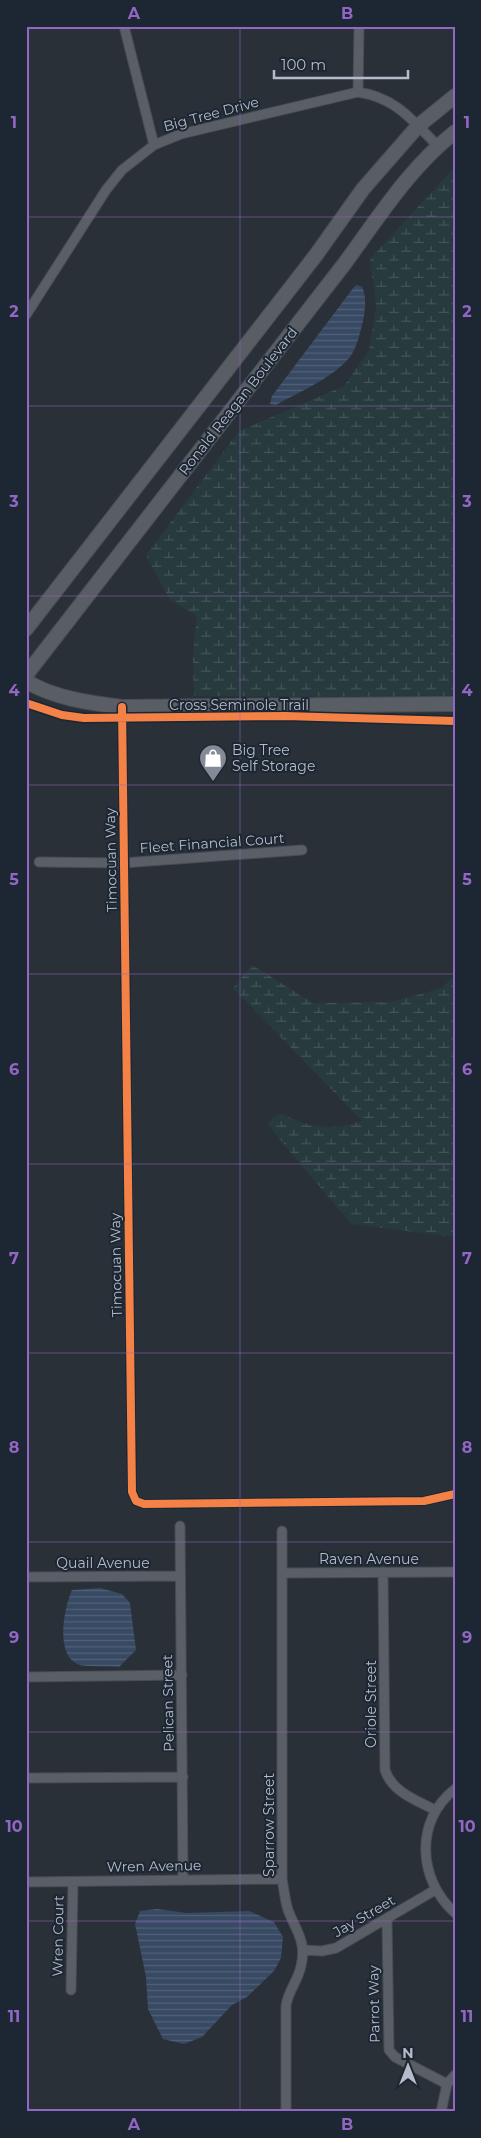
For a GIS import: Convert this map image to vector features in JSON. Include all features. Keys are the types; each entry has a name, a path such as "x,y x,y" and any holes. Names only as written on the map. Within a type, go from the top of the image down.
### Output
{"main road":[{"name":"Ronald Reagan Boulevard","path":"26,629 316,255 363,189 418,126 455,96"},
{"name":"Ronald Reagan Boulevard","path":"26,675 339,270 396,193 437,145 455,132"},
{"path":"26,680 37,688 79,700 122,707 455,704"}],"street":[{"path":"124,26 154,145"},
{"path":"358,92 359,26"},
{"name":"Big Tree Drive","path":"26,315 106,190 122,170 154,145 181,134 358,92 374,94 390,100 437,145"},
{"name":"Timocuan Way","path":"122,707 132,1492 136,1501 144,1504 424,1501 455,1494"},
{"name":"Fleet Financial Court","path":"39,862 123,863 302,850"},
{"name":"Pelican Street","path":"180,1526 183,1879"},
{"name":"Sparrow Street","path":"282,1531 282,1880 288,1910 298,1930 303,1950 302,1965 287,1995 286,2112"},
{"name":"Oriole Street","path":"383,1572 385,1770 388,1780 396,1788 435,1810"},
{"name":"Raven Avenue","path":"283,1573 455,1572"},
{"name":"Quail Avenue","path":"26,1577 180,1576"},
{"path":"26,1677 182,1675"},
{"path":"26,1778 183,1777"},
{"path":"455,1789 446,1796 435,1810 428,1833 426,1857 435,1890 443,1902 455,1913"},
{"name":"Wren Avenue","path":"26,1882 183,1879 282,1880"},
{"name":"Wren Court","path":"71,1990 73,1882"},
{"name":"Jay Street","path":"303,1950 322,1951 336,1948 435,1890"},
{"name":"Parrot Way","path":"386,1920 389,2050 396,2057 447,2084"},
{"path":"440,2112 447,2084 455,2075"}],"green space":[{"path":"455,167 455,697 194,696 193,654 197,616 170,600 146,555 239,431 344,386 369,350 376,308 370,259"},
{"path":"252,965 313,1003 392,1002 442,988 455,974 455,1237 351,1224 277,1136 268,1123 277,1114 303,1123 326,1127 362,1121 233,988"}],"water":[{"path":"357,285 362,287 364,291 365,308 358,340 350,357 334,372 315,384 276,405 270,404 272,396"},
{"path":"100,1588 122,1594 130,1603 136,1650 119,1667 80,1665 72,1660 64,1642 64,1620 72,1590"},
{"path":"157,1909 187,1913 249,1911 274,1922 283,1937 281,1958 274,1971 247,1997 232,2005 202,2037 184,2044 163,2039 148,2009 146,1977 135,1924 140,1911"}],"cycle path":[{"name":"Cross Seminole Trail","path":"26,703 62,715 84,718 285,716 455,721"},
{"path":"122,707 132,1492 136,1501 144,1504 424,1501 455,1494"}],"place":[{"name":"Big Tree Self Storage","path":"213,782"}]}
